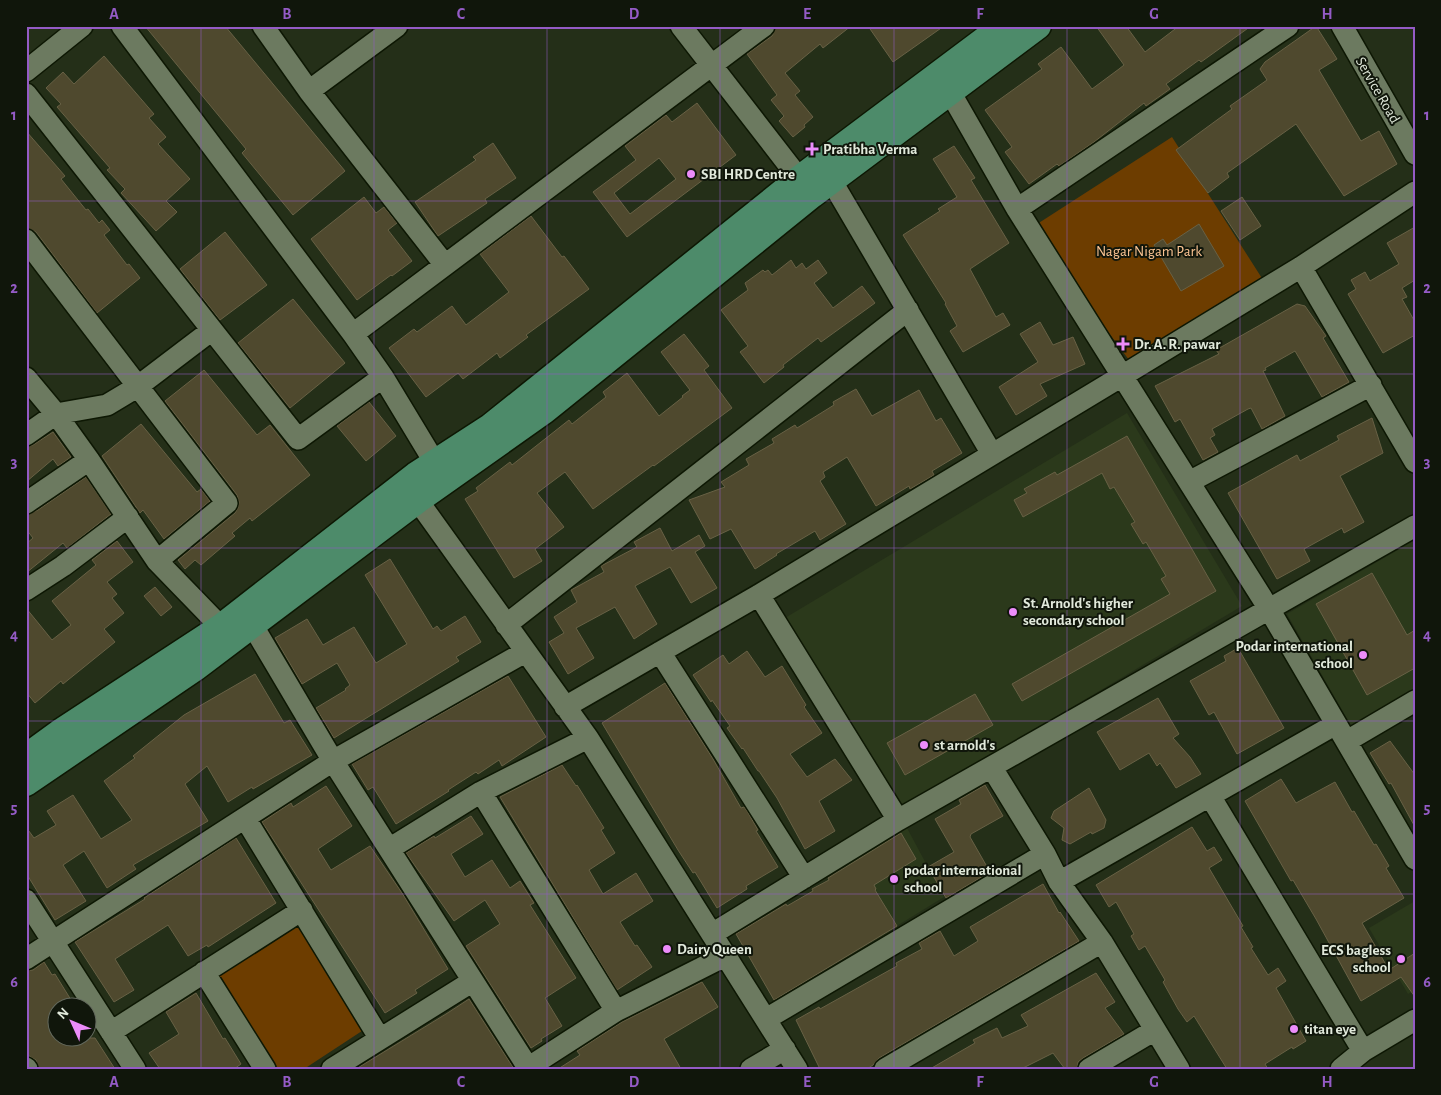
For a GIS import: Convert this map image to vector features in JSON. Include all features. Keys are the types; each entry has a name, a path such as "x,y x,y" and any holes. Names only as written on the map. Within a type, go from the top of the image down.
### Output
{"main road":[{"path":"814,184 1003,26"},
{"path":"26,757 59,733 221,627 442,471 490,427 814,184 950,92 1038,26"},
{"path":"26,783 195,668 253,626 412,492"}],"street":[{"path":"26,71 82,26"},
{"path":"122,26 353,334 383,377 442,471"},
{"path":"263,26 309,91 445,265"},
{"path":"309,91 397,26"},
{"path":"681,26 711,66 814,184 908,310 992,454"},
{"path":"353,334 764,26"},
{"path":"1017,209 1288,26"},
{"name":"Service Road","path":"1342,26 1415,154"},
{"path":"950,92 1017,209 1269,609 1412,849"},
{"path":"26,94 298,439 383,377"},
{"path":"565,707 759,595 1122,376 1301,267 1415,192"},
{"path":"26,240 227,503 156,561"},
{"path":"1301,267 1415,462"},
{"path":"506,625 908,310"},
{"path":"26,435 56,414 107,405 137,386 212,330"},
{"path":"26,378 56,414 89,460 156,561 221,627"},
{"path":"1189,482 1371,385"},
{"path":"26,503 89,460"},
{"path":"412,492 588,738 727,955 797,1069"},
{"path":"26,590 63,566 128,517"},
{"path":"712,934 898,820 1415,526"},
{"path":"759,595 898,820"},
{"path":"253,626 333,761 528,1068 616,1011 727,955"},
{"path":"26,959 333,761 525,652"},
{"path":"660,652 804,878"},
{"path":"1059,882 1210,796 1341,732 1415,701"},
{"path":"389,849 481,792 588,738"},
{"path":"992,768 1045,854 1059,882 1102,942 1179,1069"},
{"path":"481,792 616,1011"},
{"path":"1210,796 1363,1051"},
{"path":"246,818 380,1039"},
{"path":"766,1019 1045,854"},
{"path":"26,900 135,1069"},
{"path":"111,1032 302,910"},
{"path":"885,1069 1102,942"},
{"path":"204,972 265,1069"},
{"path":"332,1069 473,981"},
{"path":"1341,1069 1363,1051 1415,1020"},
{"path":"1089,1069 1155,1030"},
{"path":"751,1069 785,1049"}],"shaded area":[{"name":"St. Arnold's higher secondary school","path":"1127,413 1242,606 899,810 785,618"},
{"name":"Podar international school","path":"1415,540 1415,696 1354,731 1287,614"},
{"name":"podar international school","path":"907,828 944,897 882,935 845,861"},
{"name":"ECS bagless school","path":"1415,901 1415,990 1408,994 1369,928"}],"green space":[{"name":"Nagar Nigam Park","path":"1172,137 1272,294 1132,364 1031,228"},
{"path":"297,923 365,1029 304,1069 276,1069 216,976"}],"building":[{"path":"145,26 225,26 345,171 293,215 242,153 246,149"},
{"path":"777,26 851,26 823,48 820,44 785,73 800,91 795,95 813,117 793,137 779,121 784,116 771,100 777,95 747,54 772,36"},
{"path":"868,26 944,26 893,62"},
{"path":"1096,26 1126,26 1145,52 1179,26 1251,26 1201,62 1199,60 1166,84 1170,89 1146,106 1144,103 1094,142 1059,166 1057,164 1029,184 1005,152 1012,147 985,110 1042,69 1038,64 1061,47 1092,89 1119,69 1124,65"},
{"path":"1316,26 1337,59 1319,70 1361,141 1379,131 1397,164 1344,196 1296,124 1227,173 1229,177 1208,193 1176,150 1232,109 1230,106 1267,80 1260,69 1265,62"},
{"path":"104,56 154,114 149,118 166,137 158,144 190,179 166,201 177,212 156,231 121,193 125,189 107,170 110,168 57,107 61,104 46,88 63,72 74,84"},
{"name":"SBI HRD Centre","path":"697,103 736,155 627,237 593,192 636,160 625,146 666,115 672,122","holes":["659,158 676,179 630,214 614,193"]},
{"path":"26,131 65,176 61,179 86,210 88,209 99,223 102,220 110,230 104,235 127,265 129,264 140,278 97,313 36,232 26,227"},
{"path":"493,143 516,178 485,199 487,203 438,236 415,202 476,160 473,157"},
{"path":"954,146 975,178 971,180 1009,243 970,269 996,317 1003,313 1010,325 963,352 950,331 957,326 946,303 903,235 940,211 938,209 957,197 933,159"},
{"path":"364,197 376,213 384,207 397,223 388,230 412,261 357,300 311,239"},
{"path":"1242,197 1261,226 1240,240 1221,211"},
{"path":"531,216 589,289 526,335 528,337 500,358 497,353 463,379 458,373 426,397 389,348 414,329 417,332 452,306 466,325 509,292 480,254"},
{"path":"1199,224 1224,266 1181,291 1154,245 1163,239 1167,245"},
{"path":"1415,227 1415,280 1402,288 1407,297 1402,299 1415,322 1415,335 1383,353 1348,294 1356,289 1351,280 1365,272 1370,281 1399,264 1387,243"},
{"path":"225,232 267,285 220,320 180,269"},
{"path":"791,260 796,268 802,263 806,269 818,260 827,273 814,283 833,308 862,286 875,303 821,342 818,338 783,365 784,367 764,383 740,352 748,346 721,310 748,290 745,283 763,270 765,272 768,270 772,275"},
{"path":"293,299 345,363 290,408 238,343"},
{"path":"1297,304 1305,306 1326,336 1323,338 1349,382 1322,397 1295,351 1263,371 1285,416 1262,429 1251,408 1248,409 1212,429 1215,435 1210,438 1218,452 1203,460 1180,419 1175,422 1155,386 1219,354 1216,350"},
{"path":"1040,322 1053,345 1073,337 1085,364 1040,384 1047,396 1016,415 999,387 1038,362 1020,334"},
{"path":"684,334 709,366 704,370 732,408 593,509 565,472 537,493 564,527 535,549 542,561 514,578 465,499 478,491 476,488 510,462 512,465 569,420 572,424 606,397 603,392 627,373 659,416 690,390 661,352"},
{"path":"204,370 257,435 270,425 310,475 252,521 250,518 232,533 235,536 201,565 195,560 185,569 178,560 235,513 239,502 237,495 165,401"},
{"path":"856,389 872,416 919,390 936,421 941,418 962,453 932,471 934,475 910,489 909,486 876,506 847,457 823,472 825,477 820,481 846,524 820,540 815,531 755,569 731,529 710,539 689,500 725,487 721,482 749,465 746,459 774,443 772,439 795,425 797,428 834,405 833,402"},
{"path":"369,402 396,436 366,461 337,426"},
{"path":"1372,418 1383,453 1340,476 1364,522 1344,533 1342,528 1304,549 1310,561 1277,579 1228,493 1297,455 1300,461 1339,440 1337,436"},
{"path":"141,424 197,492 201,489 210,501 164,539 143,510 140,513 102,456"},
{"path":"53,432 71,457 58,466 53,459 26,482 26,447 33,445"},
{"path":"1127,436 1216,591 1022,701 1012,684 1170,594 1161,579 1166,576 1146,542 1143,544 1131,524 1135,522 1114,487 1110,489 1102,473 1023,517 1014,500 1027,493 1024,489 1055,472 1057,475"},
{"path":"86,477 111,514 67,548 63,543 26,573 26,544 33,538 26,529 26,515 38,510"},
{"path":"660,528 672,551 699,535 705,546 695,552 717,588 691,603 670,567 635,586 657,624 634,639 615,607 576,628 594,658 568,674 549,642 564,633 554,617 577,602 571,590 604,572 601,566 637,547 634,542"},
{"path":"117,541 133,562 107,582 117,594 112,598 124,613 104,629 115,642 63,684 61,681 35,703 26,692 26,608 52,640 71,625 52,601 96,565 92,560"},
{"path":"390,559 433,629 437,626 441,631 465,616 481,642 456,657 459,661 334,738 316,708 346,690 350,685 337,663 302,684 275,638 307,619 323,645 354,627 376,663 407,644 365,575"},
{"path":"1372,573 1407,635 1415,630 1415,668 1367,695 1316,604"},
{"path":"155,587 172,607 161,616 144,596"},
{"path":"1238,648 1284,728 1237,754 1214,712 1209,715 1190,681 1226,661 1224,656"},
{"path":"747,651 765,677 782,666 806,705 804,707 822,733 790,754 807,777 835,759 852,780 819,801 835,831 805,849 777,798 727,728 730,726 693,675 723,655 729,664"},
{"path":"255,674 284,723 290,720 312,755 228,802 207,766 185,784 208,821 133,865 136,869 107,888 84,851 63,865 86,901 55,920 26,873 26,827 34,838 56,825 47,811 73,795 101,839 132,820 104,781 135,758 133,756 184,715"},
{"path":"508,676 546,737 502,766 499,760 478,774 476,772 396,824 373,787 368,790 352,764"},
{"path":"665,683 713,759 741,808 744,807 747,811 758,830 756,831 778,867 746,886 747,889 717,908 695,872 693,873 678,850 602,723"},
{"path":"975,694 993,725 905,775 887,743"},
{"path":"1158,698 1179,734 1173,738 1190,757 1201,774 1176,788 1160,763 1157,766 1149,753 1120,770 1097,732"},
{"path":"1390,741 1415,775 1415,827 1391,783 1389,784 1370,753"},
{"path":"562,765 604,828 601,830 615,853 589,870 603,894 636,873 653,901 620,922 635,946 637,945 652,967 617,990 500,797"},
{"path":"1281,779 1296,803 1335,782 1352,812 1354,811 1374,845 1376,844 1389,866 1386,868 1404,898 1362,923 1389,970 1415,953 1415,997 1401,977 1361,1001 1316,919 1293,880 1291,881 1245,801"},
{"path":"985,785 1003,816 971,834 970,837 990,872 946,898 928,867 954,852 935,819 961,804 959,800"},
{"path":"326,786 352,826 318,849 331,870 370,846 402,893 448,969 415,990 417,993 385,1013 262,822 291,803 293,807"},
{"path":"1089,788 1106,820 1104,828 1092,834 1091,832 1070,844 1062,840 1064,828 1051,818 1054,811"},
{"path":"471,816 483,834 451,854 465,877 492,860 510,888 520,881 534,903 530,905 576,978 545,998 562,1026 541,1039 542,1041 531,1048 466,946 500,924 485,900 454,921 406,853"},
{"path":"1192,827 1207,851 1214,847 1222,860 1209,868 1243,926 1241,927 1253,947 1251,948 1268,975 1278,968 1286,981 1276,988 1306,1041 1293,1049 1292,1047 1265,1064 1268,1069 1227,1069 1194,1016 1187,1022 1178,1009 1163,982 1165,980 1145,946 1139,950 1131,936 1134,934 1116,902 1109,907 1096,885"},
{"path":"901,833 916,859 874,885 875,890 897,926 774,1000 736,934 786,904 787,906 813,891 812,889 829,880 828,878"},
{"path":"236,838 276,903 208,947 207,945 188,956 168,925 115,959 134,990 114,1002 75,942 145,899"},
{"path":"1043,884 1059,913 1079,941 879,1058 867,1069 820,1069 796,1020 819,1007 820,1009 897,966 896,963 922,949 919,943 940,931 954,956 978,941 970,927"},
{"path":"44,962 52,975 55,974 70,998 48,998 48,1048 98,1048 98,1043 115,1069 39,1069 36,1060 29,1056 26,1051 26,971 33,970"},
{"path":"1096,973 1115,1002 1105,1008 1124,1034 1083,1058 1078,1062 1077,1069 1065,1069 1053,1053 1021,1069 930,1069 975,1043 973,1040 997,1028 1002,1038 1028,1026 1021,1015"},
{"path":"702,982 718,1007 664,1039 681,1069 558,1069 580,1055 577,1051 622,1022"},
{"path":"196,993 223,1039 225,1038 241,1064 234,1069 160,1069 149,1053 179,1034 166,1012"},
{"path":"469,999 514,1069 356,1069 446,1014"}],"place":[{"name":"Pratibha Verma","path":"812,149"},
{"name":"SBI HRD Centre","path":"691,174"},
{"name":"Dr. A. R. pawar","path":"1123,344"},
{"name":"St. Arnold's higher secondary school","path":"1013,612"},
{"name":"Podar international school","path":"1363,655"},
{"name":"st arnold's","path":"924,745"},
{"name":"podar international school","path":"894,879"},
{"name":"Dairy Queen","path":"667,949"},
{"name":"ECS bagless school","path":"1401,959"},
{"name":"titan eye","path":"1294,1029"}]}
